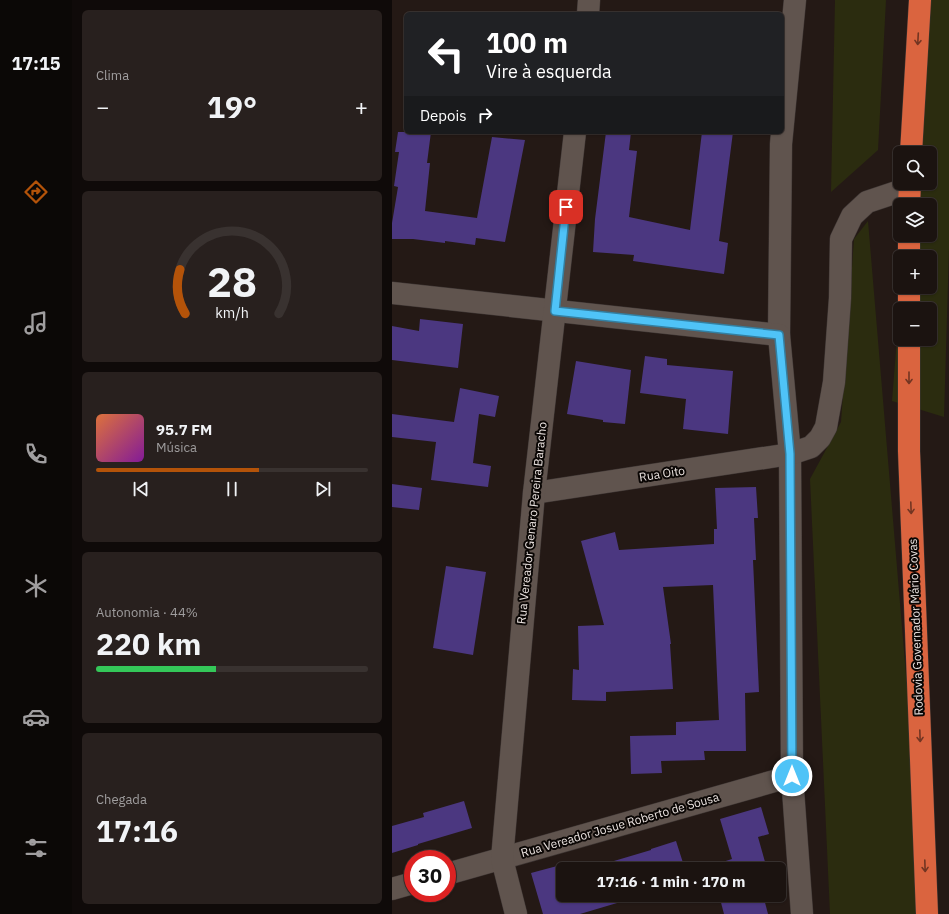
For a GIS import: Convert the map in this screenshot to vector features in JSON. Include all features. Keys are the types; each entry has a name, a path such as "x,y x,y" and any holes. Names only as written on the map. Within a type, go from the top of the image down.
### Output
{"highway":[{"path":"911,146 920,0"},
{"name":"Rodovia Governador Mário Covas","path":"909,346 909,459 927,914"}],"street":[{"path":"588,12 589,0"},
{"path":"784,113 795,0"},
{"name":"Rua Vereador Genaro Pereira Baracho","path":"516,914 502,859 534,493 575,134"},
{"path":"782,134 779,335 790,454 792,776 802,914"},
{"name":"Rua Oito","path":"534,493 790,454 811,447 820,438 826,427 834,382 840,298 841,239 852,216 867,202 909,192"},
{"path":"392,293 779,335"},
{"name":"Rua Vereador Josue Roberto de Sousa","path":"456,872 792,776"},
{"path":"392,889 404,886"}],"shaded area":[{"path":"835,0 886,0 878,150 831,192"},
{"path":"920,0 949,0 949,249 944,417 892,401 896,346 937,346 937,302 900,302 900,294 937,294 937,250 904,250 905,242 937,242 937,198 909,198 909,190 937,190 937,146 911,146"},
{"path":"868,221 926,914 830,914 810,479 841,422 854,239"}],"building":[{"path":"398,132 404,132 404,134 431,134 427,163 430,163 425,211 477,218 492,137 525,140 505,242 476,238 475,245 445,241 445,243 413,239 392,239 392,223 398,187 394,186 399,152 395,152"},
{"path":"606,134 631,134 629,150 637,151 629,217 690,230 702,134 733,134 719,241 728,243 724,274 633,261 634,255 593,252 595,219"},
{"path":"420,319 463,324 458,368 392,360 392,326 419,331"},
{"path":"645,356 667,359 667,365 733,371 728,434 683,429 686,399 640,393"},
{"path":"576,361 631,370 625,424 603,422 603,420 567,414"},
{"path":"460,388 499,396 495,417 479,414 473,463 491,466 488,487 431,480 436,442 392,437 392,414 454,422"},
{"path":"392,484 422,488 419,510 392,507"},
{"path":"756,487 758,518 754,518 756,560 753,560 759,692 745,693 746,751 704,751 705,760 661,761 662,773 631,774 630,736 676,735 676,722 719,720 713,585 663,587 671,644 673,689 606,692 606,701 572,700 573,669 579,670 578,626 604,625 581,541 615,532 619,550 714,544 714,529 717,529 715,488"},
{"path":"446,566 486,572 473,655 433,648"},
{"path":"464,801 472,828 392,853 392,826 424,817 423,813"},
{"path":"761,807 769,834 758,837 765,862 723,862 732,859 720,819"},
{"path":"676,841 683,862 611,862 651,850"},
{"path":"556,866 556,902 620,902 580,914 543,914 531,873"},
{"path":"721,902 765,902 768,914 724,914"}],"route":[{"path":"566,207 555,311 779,335 790,454 792,776"}]}
